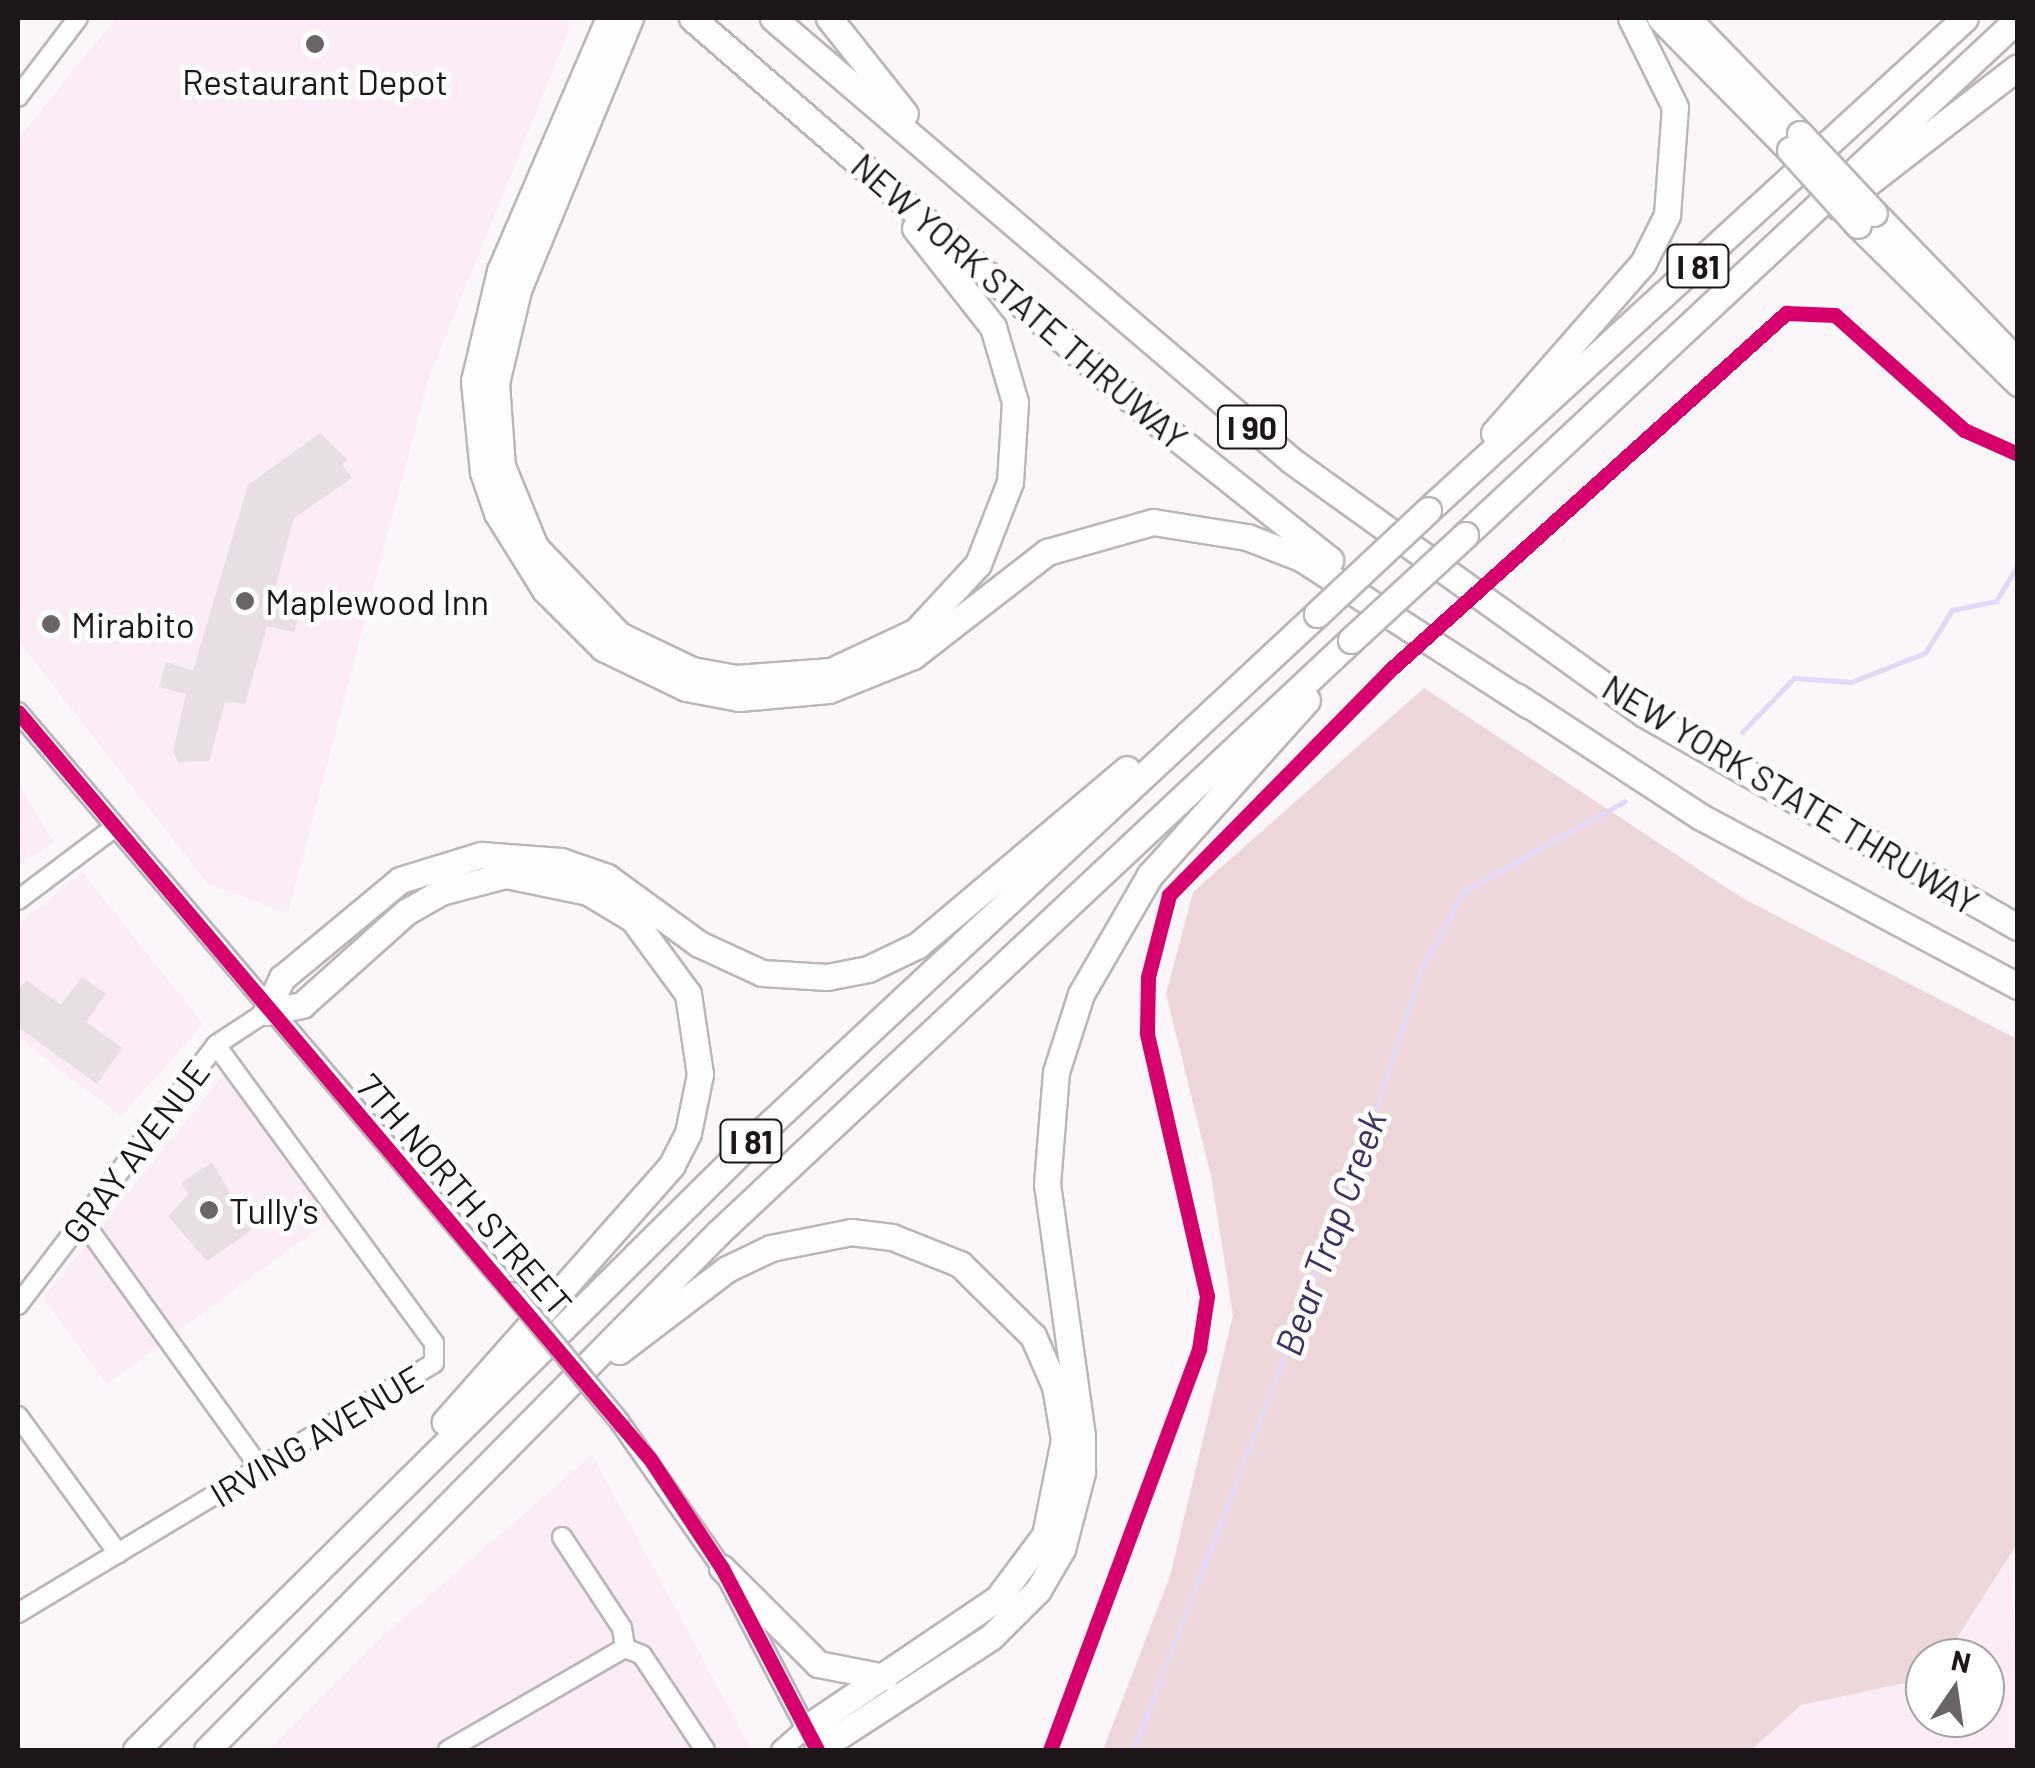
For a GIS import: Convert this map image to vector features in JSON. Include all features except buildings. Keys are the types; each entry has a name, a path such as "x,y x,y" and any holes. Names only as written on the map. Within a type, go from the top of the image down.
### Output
{"highway":[{"path":"609,18 608,46 501,346 496,419 502,466 535,548 605,624 692,670 784,679 872,655 916,631 949,600 998,522 1016,444 1015,402 993,327 967,284 852,156"},
{"path":"630,18 608,46 500,271 474,381 483,472 497,512 545,590 603,648 686,688 722,694 829,690 913,656 1046,552 1153,522 1247,537 1302,558 1528,705"},
{"name":"NEW YORK STATE THRUWAY","path":"692,18 1158,423 1528,705 1701,818 2018,986"},
{"name":"NEW YORK STATE THRUWAY","path":"773,18 1292,461 1644,714 2018,927"},
{"path":"829,18 979,196"},
{"path":"1428,510 1596,320 1663,226 1674,187 1675,107 1631,18"},
{"path":"1660,18 1794,142"},
{"path":"1687,18 1794,142 2018,384"},
{"name":"I 81","path":"136,1750 762,1131 1428,510 1965,18"},
{"name":"I 81","path":"207,1750 718,1233 2018,19"},
{"path":"1718,296 2018,67"},
{"path":"1866,219 2018,362"},
{"path":"813,1743 991,1637 1038,1590 1062,1549 1082,1472 1082,1436 1052,1234 1048,1130 1081,994 1150,875 1277,737 1351,640"},
{"path":"266,1012 282,978 400,880 481,855 561,861 607,878 700,944 762,972 827,977 868,969 918,944 1216,691 1270,658"},
{"path":"248,1638 648,1199 688,1133 700,1074 688,994 658,944 588,892 552,881 506,875 441,892 406,912 302,1004 266,1012"},
{"path":"522,1429 727,1269 771,1248 851,1232 892,1237 960,1264 1010,1306 1054,1386 1064,1440 1058,1497 1028,1564 998,1598 885,1678 813,1743"},
{"path":"722,1568 818,1664 885,1678"}],"street":[{"path":"18,97 78,18"},
{"name":"7TH NORTH STREET","path":"18,712 111,830 619,1421 722,1568 813,1743"},
{"path":"18,900 111,830"},
{"name":"GRAY AVENUE","path":"18,1305 216,1046 266,1012"},
{"name":"IRVING AVENUE","path":"18,1613 426,1372 437,1350 216,1046"},
{"path":"82,1220 261,1469"},
{"path":"18,1416 118,1553"},
{"path":"562,1537 622,1628 625,1648"},
{"path":"448,1750 625,1648 642,1654 705,1750"},
{"path":"781,1750 813,1743"}],"shaded area":[{"path":"116,18 561,18 571,26 429,377 288,913 208,884 18,640 18,139"},
{"path":"1424,688 1742,898 2017,1039 2017,1544 1957,1638 1905,1638 1905,1683 1801,1705 1751,1750 1103,1750 1170,1576 1233,1315 1211,1176 1166,994 1193,892"},
{"path":"18,784 54,842 18,865"},
{"path":"83,873 203,1024 121,1116 18,1037 18,924"},
{"path":"224,1074 330,1219 107,1384 43,1298"},
{"path":"592,1455 752,1750 269,1750 384,1635"},
{"path":"2012,1544 2017,1750 1751,1750 1801,1705 1905,1683 1905,1738 2005,1738 2005,1638 1956,1638"}],"waterway":[{"name":"Bear Trap Creek","path":"1742,732 1794,678 1851,682 1925,653 1952,610 1996,601 2018,565"},
{"name":"Bear Trap Creek","path":"1133,1750 1354,1175 1421,970 1464,891 1625,801"}],"cycle path":[{"path":"1050,1750 1199,1349 1207,1296 1147,1033 1148,977 1169,895 1389,671 1786,313 1835,315 1964,430 2018,454"},
{"path":"18,712 650,1459 722,1568 817,1750"}],"place":[{"name":"Restaurant Depot","path":"315,44"},
{"name":"Maplewood Inn","path":"245,601"},
{"name":"Mirabito","path":"51,624"},
{"name":"Tully's","path":"209,1210"}]}
